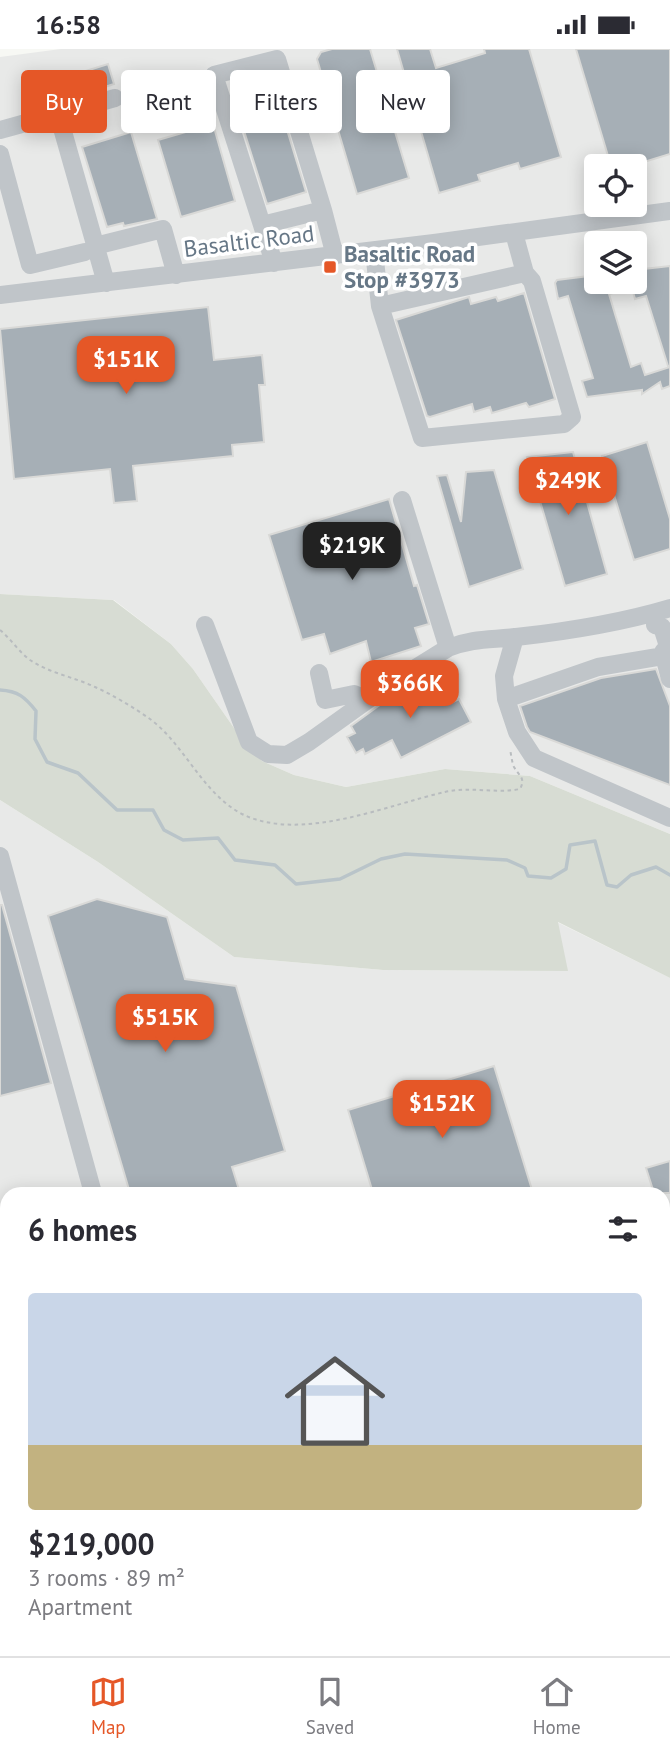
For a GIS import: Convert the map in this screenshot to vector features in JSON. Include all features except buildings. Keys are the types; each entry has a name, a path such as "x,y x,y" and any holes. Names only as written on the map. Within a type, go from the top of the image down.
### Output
{"street":[{"path":"274,263 214,75 277,59 335,256"},
{"path":"107,100 115,98"},
{"path":"0,130 21,124"},
{"path":"63,133 90,249 106,283"},
{"path":"0,154 30,265 163,229 176,275"},
{"path":"262,225 323,210"},
{"name":"Basaltic Road","path":"0,295 335,256 670,211"},
{"path":"374,251 380,306 422,438 564,424 572,417 532,281 525,273 514,233"},
{"path":"380,306 525,273"},
{"path":"402,500 448,648"},
{"path":"205,625 249,742 268,754 287,755 448,648 474,639 515,637 659,615"},
{"path":"659,615 651,631 655,649 666,655"},
{"path":"515,637 504,676 506,699 517,732 534,758 670,818"},
{"path":"666,655 670,678"},
{"path":"506,699 598,667 666,655"},
{"path":"319,673 325,699 354,694 368,700"},
{"path":"0,856 91,1187"}],"path":[{"path":"0,631 22,653"}],"shaded area":[{"path":"61,49 670,49 670,834 530,776 445,769 346,787 294,775 262,761 241,738 193,669 171,644 114,600 0,594 0,57"},
{"path":"0,594 113,600 171,644 193,669 241,738 262,761 294,775 346,787 445,769 530,776 670,834 670,978 558,922 568,971 383,970 234,957 98,862 0,800"},
{"path":"0,800 98,862 234,957 383,970 567,971 557,922 670,978 670,1187 0,1187"}],"waterway":[{"path":"0,690 21,696 36,711 35,739 47,762 78,773 117,810 153,810 164,830 183,840 218,838 235,860 275,865 296,884 340,879 381,859 405,854 507,860 525,868 528,876 551,878 566,869 570,845 595,841 607,885 617,887 631,875 656,867 670,875"}],"place":[{"name":"Basaltic Road Stop #3973","path":"330,267"}]}
